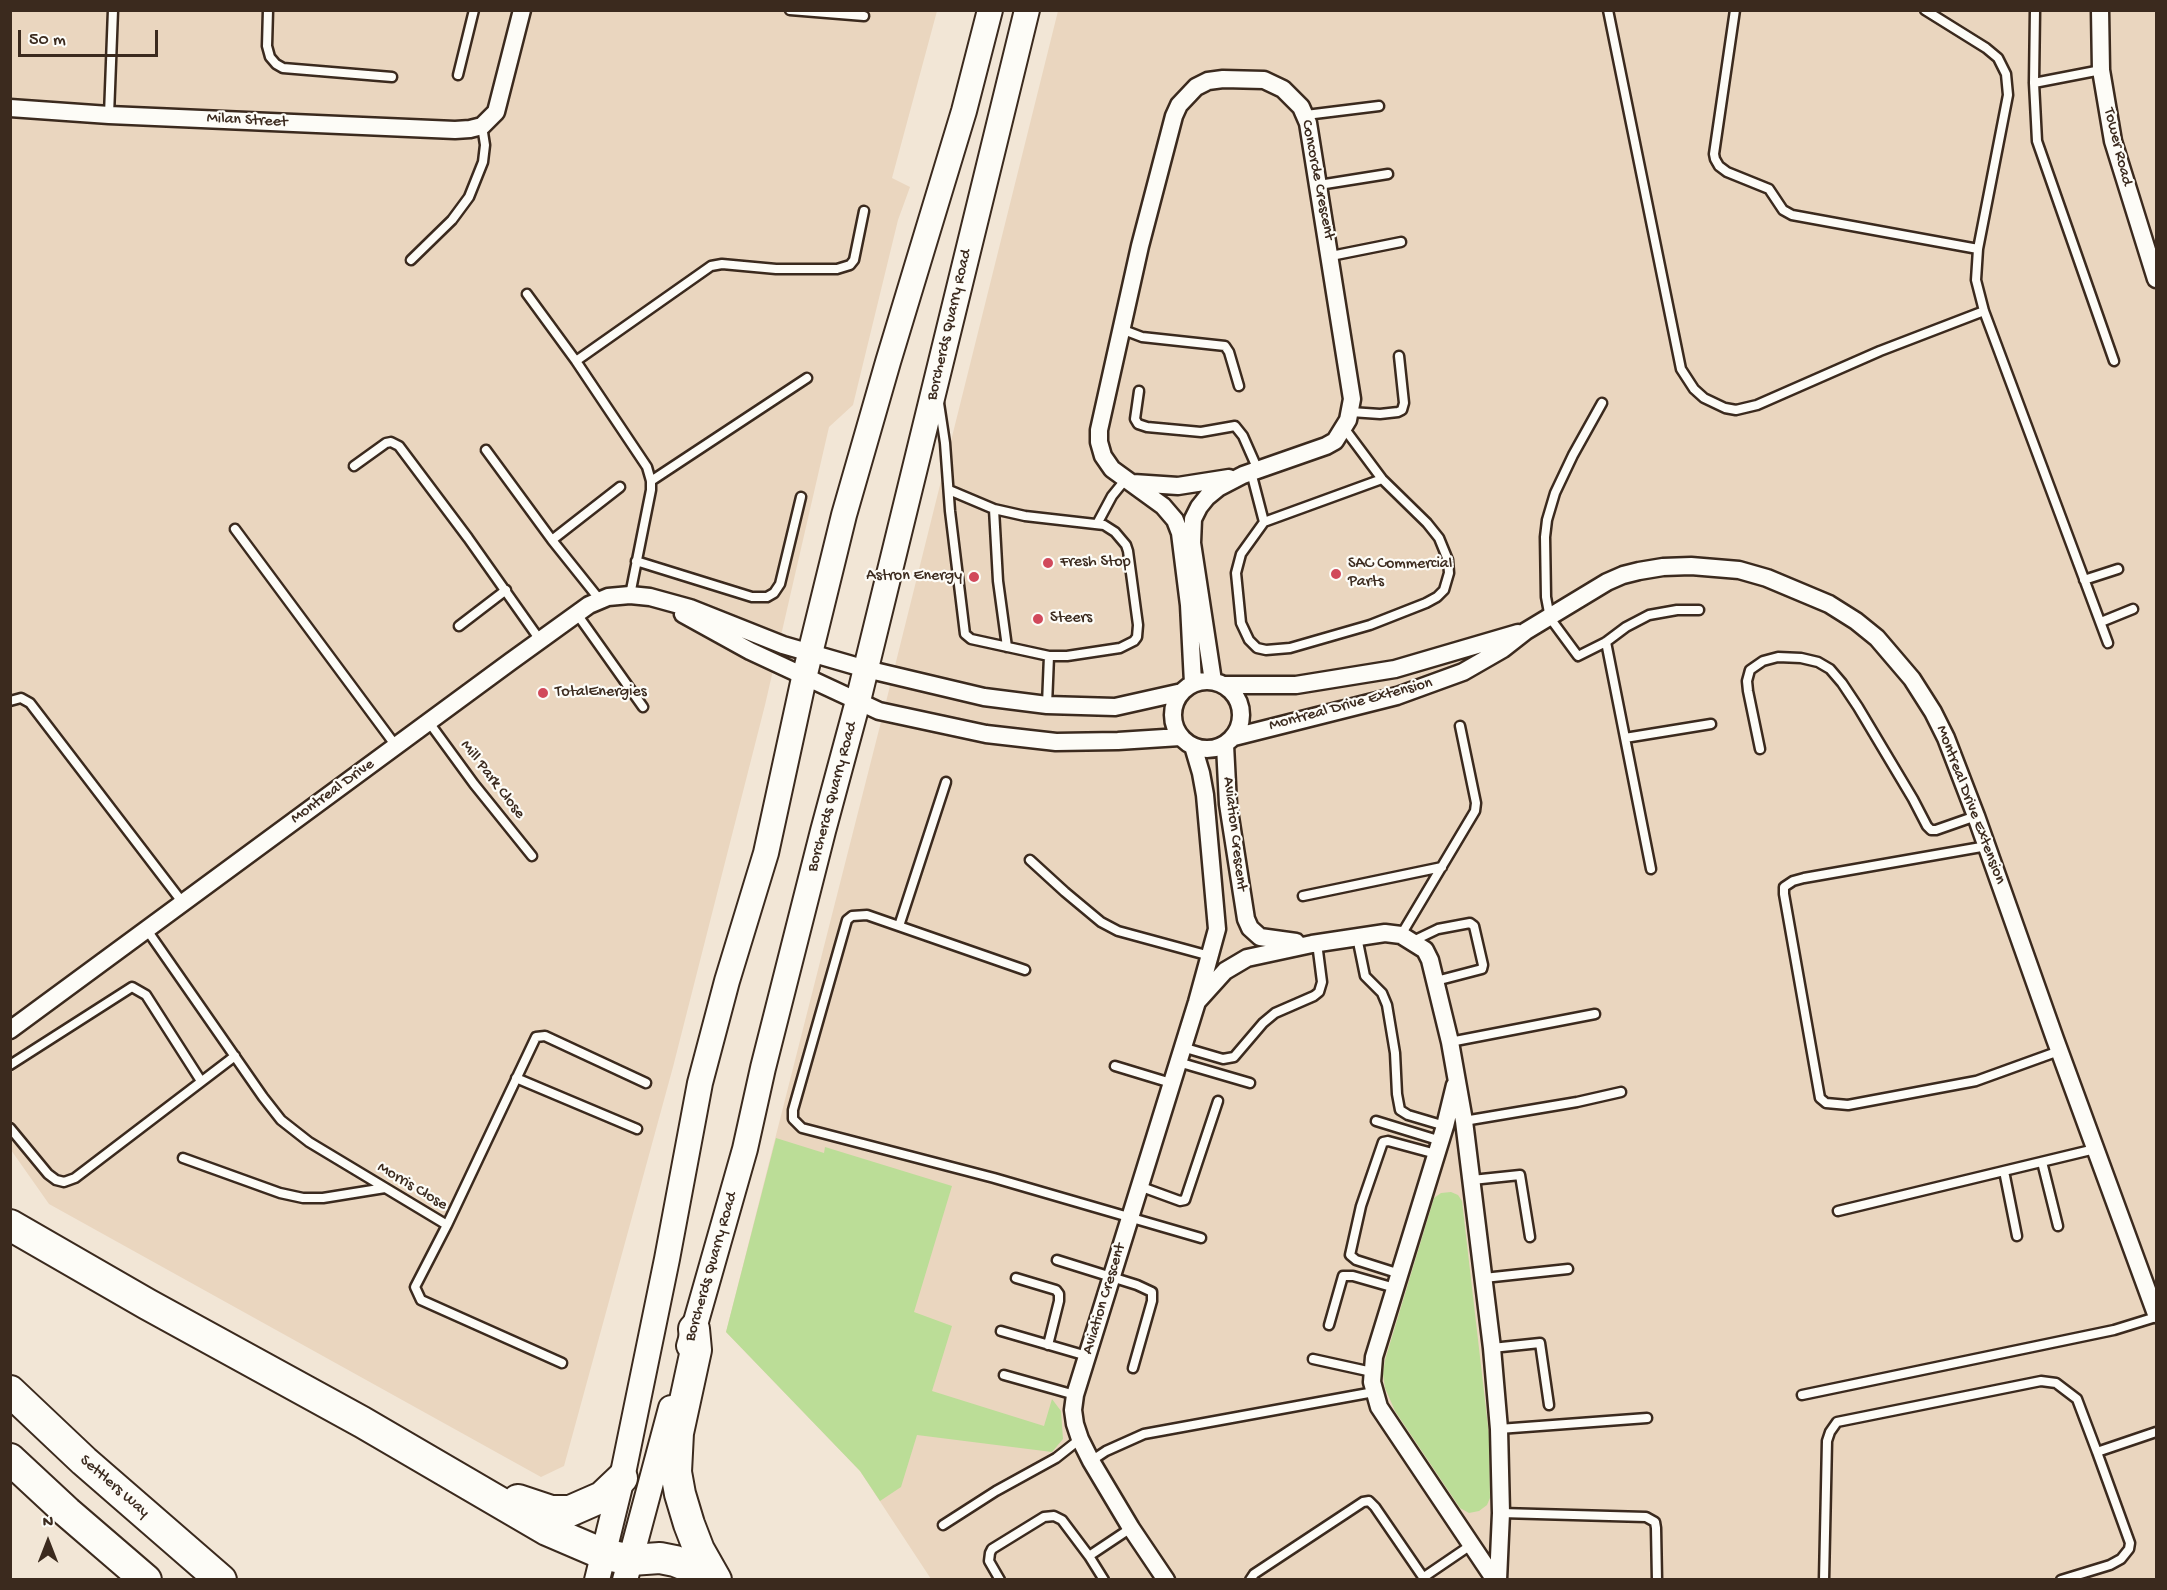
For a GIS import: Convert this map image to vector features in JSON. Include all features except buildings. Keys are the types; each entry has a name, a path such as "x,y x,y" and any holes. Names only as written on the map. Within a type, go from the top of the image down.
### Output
{"highway":[{"path":"10,1225 446,1470 547,1530 586,1548 614,1568 660,1558 690,1567 705,1580"},
{"path":"694,1329 696,1350 678,1433 676,1472 682,1504 689,1524 699,1550 716,1580"},
{"name":"Settlers Way","path":"10,1391 84,1461 222,1580"},
{"path":"10,1459 146,1580"},
{"path":"446,1470 525,1504 560,1512 579,1509 598,1499 621,1478"}],"main road":[{"path":"614,1568 621,1478 667,1259 700,1083 765,853 804,678 812,653 844,515 964,111 990,10"},
{"name":"Borcherds Quarry Road","path":"614,1568 694,1329 745,1149 763,1068 866,669 1027,10"}],"street":[{"path":"482,126 496,112 522,10"},
{"name":"Tower Road","path":"2100,10 2101,70 2113,141 2157,279"},
{"name":"Concorde Crescent","path":"1187,688 1189,605 1180,533 1168,510 1107,462 1099,442 1101,413 1173,116 1186,95 1208,81 1264,80 1283,88 1306,115 1352,392 1351,412 1335,441 1251,472 1218,488 1198,507 1193,519 1192,543 1218,683"},
{"name":"Milan Street","path":"10,108 109,115 455,130 482,126"},
{"name":"Concorde Crescent","path":"1129,481 1178,486 1251,472"},
{"name":"Montreal Drive Extension","path":"1230,741 1432,685 1483,661 1526,631 1623,574 1663,567 1691,566 1739,570 1767,578 1829,604 1877,638 1912,679 1946,738 2157,1316"},
{"name":"Montreal Drive","path":"10,1030 540,640 600,600 630,595 650,597 690,608 783,645 866,669"},
{"name":"Montreal Drive","path":"670,604 701,625 804,678 858,701"},
{"name":"Montreal Drive Extension","path":"1218,683 1296,685 1395,669 1526,631"},
{"path":"858,701 879,711 975,731 1056,742 1186,741 1210,749 1230,741 1239,728 1241,708 1231,690 1218,683 1187,688 1115,706 1047,705 984,697 866,669"},
{"path":"1186,741 1173,720 1173,710 1187,688"},
{"name":"Aviation Crescent","path":"1166,1580 1131,1528 1080,1439 1075,1424 1075,1395 1197,1002 1217,929 1204,787 1186,741"},
{"name":"Aviation Crescent","path":"1230,741 1228,804 1246,919 1250,928 1260,937 1314,943"},
{"name":"Aviation Crescent","path":"1197,1002 1225,971 1246,958 1314,943 1385,933 1407,938"},
{"path":"1407,938 1425,950 1433,969 1450,1042 1464,1121 1492,1348 1499,1429 1501,1514 1496,1580"},
{"path":"1456,1078 1441,1140 1374,1357 1372,1372 1374,1392 1379,1407 1496,1580"}],"lane":[{"path":"109,115 113,10"},
{"path":"268,10 267,46 270,57 283,68 392,77"},
{"path":"458,75 474,10"},
{"path":"790,10 864,16"},
{"path":"1608,10 1680,362 1686,379 1704,398 1725,408 1736,410 1757,405 1880,351 1984,311"},
{"path":"1736,10 1714,154 1719,166 1727,172 1769,189 1783,210 1792,215 1978,249"},
{"path":"1925,10 1986,48 1998,58 2006,74 2008,95 1978,249 1976,280 1984,311 2108,643"},
{"path":"2035,10 2034,83 2037,141 2114,360"},
{"path":"2034,83 2101,70"},
{"path":"1306,115 1379,106"},
{"path":"411,260 452,220 469,197 483,162 485,145 482,126"},
{"path":"1318,185 1388,174"},
{"path":"576,361 711,266 722,264 776,269 837,269 850,265 854,260 864,211"},
{"path":"1331,256 1401,242"},
{"path":"527,294 576,361 647,467 651,481 630,595"},
{"path":"1121,329 1142,337 1225,346 1229,351 1239,386"},
{"path":"1351,412 1380,414 1402,410 1404,403 1399,357"},
{"path":"651,481 807,378"},
{"path":"935,388 945,443 950,511 965,634 971,639 1049,656 1067,656 1120,648 1131,645 1137,638 1138,625 1127,548 1115,532 1097,524 1036,517 994,509 949,490"},
{"path":"1139,392 1135,419 1138,424 1147,427 1201,432 1235,426 1244,436 1264,522"},
{"path":"1602,403 1568,465 1555,493 1547,520 1546,597 1550,618 1578,656 1606,642 1626,627 1649,615 1677,610 1699,610"},
{"path":"1344,428 1382,479 1439,538 1448,560 1449,573 1444,590 1437,597 1370,625 1318,640 1276,650 1266,650 1252,645 1241,623 1236,573 1241,554 1264,522 1382,479"},
{"path":"354,466 386,443 391,442 399,446 506,590 540,640"},
{"path":"486,450 552,540 600,600"},
{"path":"1097,524 1112,496 1129,481"},
{"path":"552,540 620,487"},
{"path":"636,561 752,597 766,597 774,593 780,584 801,497"},
{"path":"994,509 998,581 1007,647"},
{"path":"236,529 396,746"},
{"path":"2084,579 2118,569"},
{"path":"459,626 506,590"},
{"path":"2100,622 2133,609"},
{"path":"577,614 643,707"},
{"path":"1606,642 1651,869"},
{"path":"1047,705 1049,656"},
{"path":"1760,749 1748,691 1750,670 1763,661 1778,657 1801,658 1818,662 1830,669 1853,699 1931,830 1976,816"},
{"path":"10,701 21,698 30,704 183,903"},
{"name":"Mill Park Close","path":"429,721 474,784 532,856"},
{"path":"1625,738 1711,724"},
{"path":"1407,938 1442,867 1475,811 1476,803 1460,726"},
{"path":"899,926 946,782"},
{"path":"1987,846 1872,864 1804,878 1784,887 1821,1098 1826,1103 1848,1105 1976,1081 2059,1051"},
{"path":"1030,860 1101,922 1118,931 1210,956"},
{"path":"1303,896 1442,867"},
{"path":"1025,970 867,915 852,916 847,920 793,1110 793,1119 796,1124 802,1128 848,1141 994,1178 1201,1238"},
{"path":"1407,938 1470,923 1474,926 1482,969 1436,981"},
{"name":"Morris Close","path":"147,930 281,1120 309,1142 447,1225 534,1040 540,1036 646,1083"},
{"path":"1357,937 1365,976 1382,993 1387,1005 1395,1053 1400,1110 1441,1140"},
{"path":"1180,1054 1223,1059 1234,1058 1275,1013 1319,992 1322,969 1314,943"},
{"path":"10,1065 132,987 146,995 201,1081"},
{"path":"1450,1042 1595,1014"},
{"path":"1180,1054 1250,1083"},
{"path":"10,1128 48,1174 64,1182 75,1178 235,1056"},
{"path":"1115,1066 1171,1083"},
{"path":"516,1078 637,1129"},
{"path":"1464,1121 1577,1102 1621,1092"},
{"path":"1139,1186 1180,1201 1185,1200 1218,1101"},
{"path":"1376,1121 1441,1140"},
{"path":"1397,1281 1350,1255 1361,1206 1383,1142 1388,1140 1441,1140"},
{"path":"1838,1210 2095,1149"},
{"path":"183,1158 303,1198 323,1198 385,1188"},
{"path":"2042,1162 2058,1226"},
{"path":"2004,1171 2017,1236"},
{"path":"1472,1180 1520,1175 1530,1237"},
{"path":"447,1225 415,1287 421,1300 562,1363"},
{"path":"1057,1260 1149,1290 1153,1296 1133,1368"},
{"path":"1484,1278 1568,1269"},
{"path":"1329,1325 1343,1276 1397,1281"},
{"path":"1016,1278 1056,1290 1059,1294 1048,1345"},
{"path":"1802,1395 2114,1330 2157,1316"},
{"path":"1001,1331 1087,1356"},
{"path":"1492,1348 1540,1343 1549,1405"},
{"path":"1313,1359 1372,1372"},
{"path":"1004,1375 1075,1395"},
{"path":"1824,1580 1827,1441 1837,1422 2041,1381 2056,1383 2077,1400 2130,1543 2129,1549 2121,1559 2110,1565 2061,1580"},
{"path":"1091,1461 1128,1439 1144,1434 1374,1392"},
{"path":"1499,1429 1647,1418"},
{"path":"2097,1452 2157,1432"},
{"path":"943,1525 996,1491 1056,1458 1080,1439"},
{"path":"1250,1580 1254,1574 1363,1502 1369,1501 1424,1578 1471,1545"},
{"path":"1501,1514 1646,1517 1655,1522 1657,1580"},
{"path":"1000,1580 989,1561 992,1549 1044,1516 1054,1516 1062,1520 1104,1580"},
{"path":"1089,1556 1131,1528"}],"shaded area":[{"path":"10,11 937,11 892,178 910,187 898,220 853,405 829,427 765,705 673,1067 564,1466 541,1477 49,1204 11,1150"},
{"path":"1058,11 2156,11 2156,1579 931,1579 860,1471 726,1332"}],"green space":[{"path":"776,1138 824,1153 825,1147 952,1186 914,1312 952,1326 932,1391 1044,1426 1052,1399 1061,1411 1063,1439 1052,1452 917,1435 901,1487 880,1501 860,1471 726,1332"},
{"path":"1451,1192 1458,1195 1462,1201 1489,1435 1490,1498 1487,1505 1479,1511 1469,1513 1460,1508 1395,1411 1385,1388 1383,1374 1385,1360 1434,1198 1441,1193"}],"place":[{"name":"Fresh Stop","path":"1048,563"},
{"name":"SAC Commercial Parts","path":"1336,574"},
{"name":"Astron Energy","path":"974,577"},
{"name":"Steers","path":"1038,619"},
{"name":"TotalEnergies","path":"543,693"}]}
